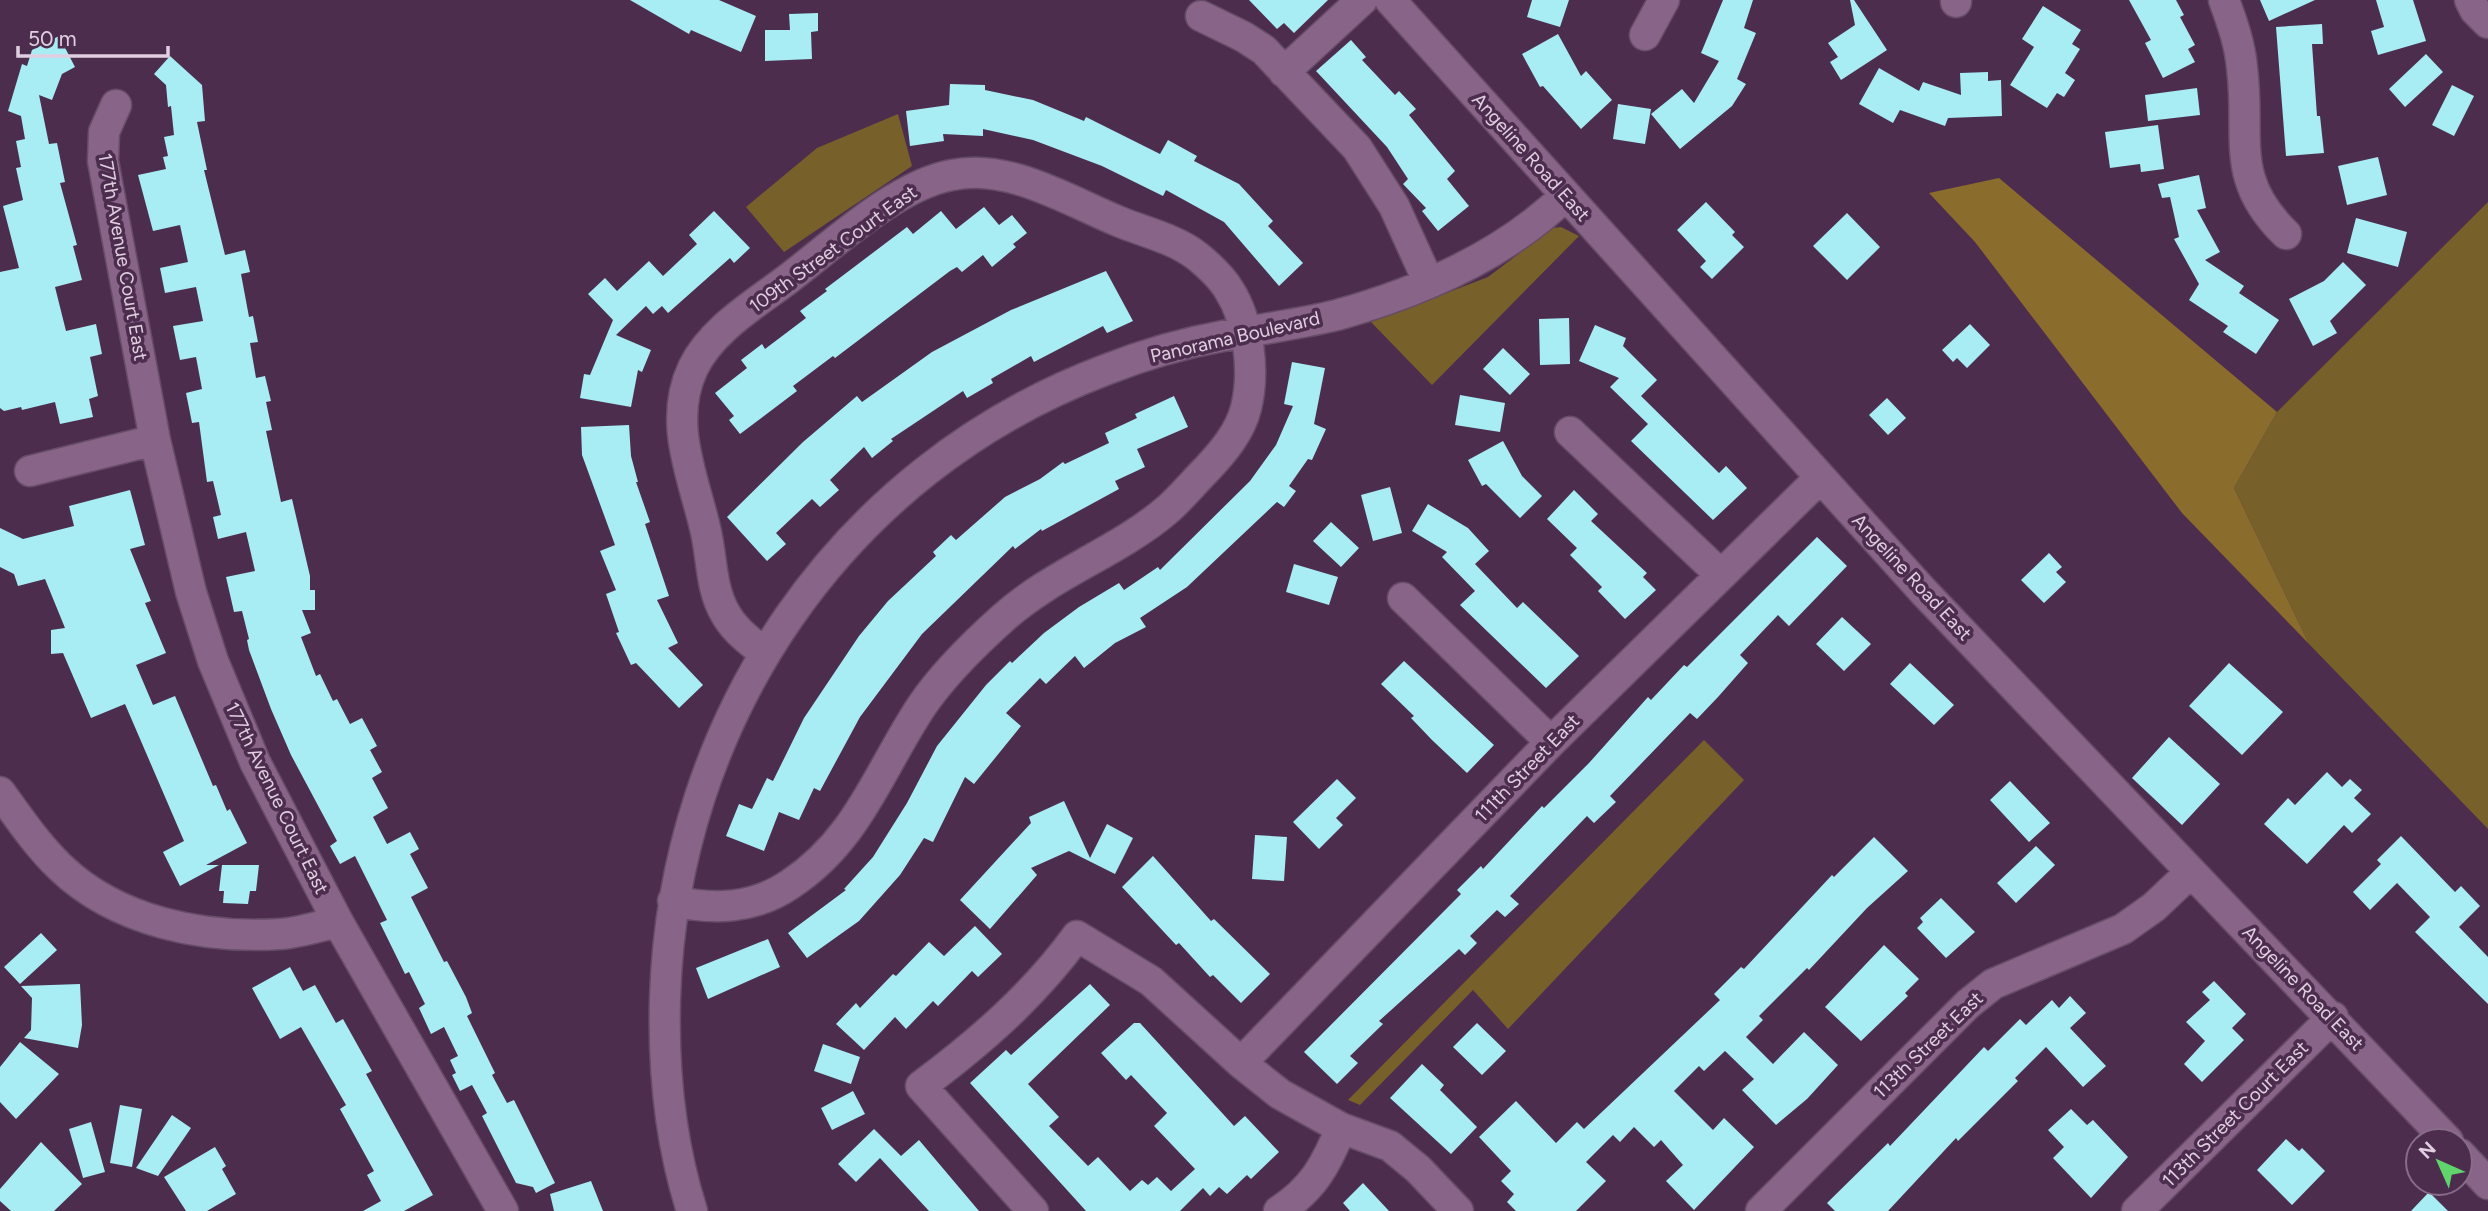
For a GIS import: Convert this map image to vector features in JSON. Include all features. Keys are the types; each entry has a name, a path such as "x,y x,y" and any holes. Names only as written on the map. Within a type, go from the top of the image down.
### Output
{"street":[{"path":"1284,72 1362,0"},
{"name":"Angeline Road East","path":"1390,0 1819,478 2435,1127"},
{"path":"1645,35 1664,0"},
{"path":"2224,0 2243,68 2247,171 2267,216 2286,234"},
{"path":"2470,0 2475,10 2488,23"},
{"path":"1201,16 1264,50 1357,148 1394,206 1429,283"},
{"name":"177th Avenue Court East","path":"116,105 104,132 103,161 155,440 191,592 213,661 255,762 338,922 503,1211"},
{"name":"109th Street Court East","path":"673,901 706,908 762,900 788,886 834,848 854,824 904,734 944,676 1003,617 1034,593 1169,509 1228,444 1240,425 1249,385 1249,356 1231,292 1195,254 1169,241 1008,177 958,173 908,190 710,341 688,383 682,424 684,447 706,529 719,601 738,631 764,653"},
{"name":"Panorama Boulevard","path":"692,1211 668,1109 664,1029 666,952 673,901 697,799 719,744 764,653 814,580 886,506 971,441 1064,386 1168,349 1336,315 1429,283 1485,256 1540,220 1566,195"},
{"path":"1570,432 1720,574"},
{"path":"30,471 155,440"},
{"name":"111th Street East","path":"1241,1063 1551,743 1819,478"},
{"path":"1403,598 1551,743"},
{"path":"0,792 35,841 62,869 99,895 170,927 215,933 282,934 338,922"},
{"name":"113th Street East","path":"1761,1211 1968,1004 1993,984 2123,929 2154,907 2191,872"},
{"path":"1033,1211 921,1086 983,1039 1048,975 1077,936 1151,981 1241,1063 1280,1094 1340,1128 1390,1146 1418,1169 1458,1211"},
{"name":"113th Street Court East","path":"2137,1211 2333,1017"},
{"path":"1279,1211 1301,1196 1314,1180 1329,1157 1340,1128"},
{"path":"2474,1169 2488,1184"}],"shaded area":[{"path":"898,114 912,166 784,252 746,207 817,148"},
{"path":"1999,178 2277,412 2234,488 2309,644 2182,513 1975,242 1929,193"},
{"path":"2488,202 2488,829 2309,644 2234,488 2277,412"},
{"path":"1561,227 1579,236 1432,385 1371,322 1488,277 1553,228"},
{"path":"1704,740 1744,780 1508,1029 1473,990 1360,1105 1348,1100"}],"building":[{"path":"630,0 719,0 756,16 741,52 691,30 689,34"},
{"path":"1249,0 1328,0 1294,33 1284,23 1277,29"},
{"path":"1532,0 1569,0 1560,27 1527,17"},
{"path":"1723,0 1753,0 1744,28 1756,33 1737,79 1746,84 1732,106 1680,149 1651,114 1682,89 1694,103 1719,61 1701,53"},
{"path":"1850,0 1854,0 1887,50 1841,80 1830,62 1838,57 1828,43 1855,25"},
{"path":"2129,0 2176,0 2184,15 2180,17 2195,45 2188,49 2195,62 2163,78 2145,43 2151,40"},
{"path":"2260,0 2315,0 2269,21"},
{"path":"2376,0 2413,0 2426,41 2378,55 2371,31 2384,27"},
{"path":"2043,6 2081,30 2072,44 2080,49 2065,73 2075,80 2064,97 2057,93 2047,108 2010,85 2034,47 2022,39"},
{"path":"818,13 818,31 811,32 812,59 765,61 765,30 790,30 789,14"},
{"path":"2322,24 2323,44 2312,44 2317,116 2320,116 2324,153 2286,156 2276,27"},
{"path":"1558,34 1581,76 1586,71 1612,100 1581,129 1543,86 1540,87 1522,54"},
{"path":"59,36 75,67 62,74 52,100 39,95 49,144 57,143 65,182 60,183 77,245 73,246 82,280 55,287 66,331 96,324 102,354 90,357 98,396 89,399 93,417 60,424 55,402 22,410 21,407 4,411 0,408 0,272 19,268 3,206 23,200 16,168 21,167 16,141 25,139 21,116 8,111 22,64 27,66 32,50"},
{"path":"1351,40 1366,57 1362,60 1395,95 1399,91 1416,109 1409,115 1455,171 1447,179 1469,206 1438,231 1422,211 1426,208 1403,184 1408,179 1387,147 1316,71"},
{"path":"2426,54 2443,72 2405,107 2389,89"},
{"path":"170,56 202,85 205,121 197,122 207,170 204,170 225,255 245,250 250,272 241,274 249,317 253,316 258,342 250,343 256,378 265,376 271,401 266,402 272,430 266,431 281,502 292,499 310,576 310,590 315,590 315,610 302,610 311,633 301,637 316,676 320,674 333,701 337,699 350,724 362,718 377,746 370,750 382,772 372,778 388,808 373,817 387,844 410,832 419,849 410,854 428,888 411,897 444,962 447,961 466,997 472,1013 467,1016 495,1073 492,1075 507,1103 514,1100 555,1183 536,1193 533,1187 516,1183 482,1116 487,1113 472,1085 460,1091 452,1075 456,1073 450,1060 458,1056 444,1027 431,1034 419,1008 425,1004 409,972 405,974 380,923 387,920 355,856 340,864 330,846 337,841 291,755 271,709 249,650 242,611 234,612 226,577 255,571 246,532 218,539 213,517 221,515 213,481 207,482 199,422 192,423 186,393 202,389 196,357 180,360 173,326 203,321 196,287 165,293 160,268 188,262 180,225 153,231 138,175 166,169 163,157 168,156 164,137 174,135 171,106 168,107 166,85 154,74"},
{"path":"1879,68 1919,91 1923,82 1961,95 1960,73 1988,72 1988,81 2001,80 2002,116 1948,118 1945,126 1900,110 1893,123 1859,104"},
{"path":"950,84 985,85 985,90 1033,100 1084,121 1086,117 1160,154 1168,140 1197,156 1194,161 1239,184 1273,221 1268,226 1303,263 1279,286 1224,222 1166,190 1163,196 1102,166 1033,140 983,129 983,136 943,134 944,141 910,146 906,111 949,105"},
{"path":"2452,85 2474,96 2454,136 2432,125"},
{"path":"2197,88 2200,115 2148,121 2145,95"},
{"path":"1618,104 1651,109 1645,144 1613,139"},
{"path":"2158,125 2164,169 2141,172 2140,164 2110,168 2105,132"},
{"path":"2378,157 2387,195 2347,205 2338,166"},
{"path":"2199,175 2206,208 2197,210 2220,252 2205,260 2244,286 2239,293 2279,320 2256,354 2223,332 2228,326 2189,300 2199,284 2174,239 2179,237 2170,197 2162,198 2158,184"},
{"path":"1706,202 1735,232 1732,235 1744,247 1712,279 1700,267 1706,261 1677,230"},
{"path":"984,207 999,225 1012,215 1027,233 1013,244 1016,247 992,267 983,255 962,272 957,267 950,271 835,358 833,356 793,386 797,391 740,434 729,420 734,416 715,393 747,368 741,360 762,344 765,349 806,318 800,311 907,227 913,234 941,211 956,229"},
{"path":"714,211 750,248 734,263 730,258 668,313 662,306 653,314 646,306 616,335 651,350 642,372 638,370 631,407 580,398 584,374 590,375 613,320 588,294 605,278 617,291 649,261 663,276 697,244 689,235"},
{"path":"1847,213 1880,247 1847,280 1813,246"},
{"path":"2356,218 2407,232 2398,267 2347,253"},
{"path":"2343,262 2366,285 2330,321 2337,333 2313,346 2289,299 2324,281"},
{"path":"1106,271 1133,321 1107,333 1103,326 1034,362 1031,356 991,379 993,383 967,398 963,391 891,439 893,441 872,458 864,447 830,480 839,490 820,507 812,499 776,533 786,544 767,561 727,517 803,442 857,396 862,402 932,352 1011,310"},
{"path":"1569,318 1570,364 1540,365 1539,319"},
{"path":"1970,324 1990,345 1967,368 1957,358 1953,362 1942,350"},
{"path":"1595,325 1626,338 1623,346 1657,380 1641,396 1719,473 1726,466 1747,488 1713,520 1631,441 1648,424 1610,387 1619,378 1579,361"},
{"path":"1503,348 1530,374 1510,395 1483,369"},
{"path":"1292,362 1325,368 1314,424 1326,429 1312,460 1308,459 1289,486 1296,491 1284,507 1277,502 1187,587 1140,618 1146,627 1115,643 1084,668 1075,656 1046,684 1040,678 1006,713 1021,726 974,784 965,777 933,842 924,838 900,875 859,921 807,958 788,933 846,890 844,889 873,857 907,803 937,746 986,685 1010,661 1012,663 1044,633 1079,607 1119,583 1124,590 1158,567 1160,570 1250,481 1276,445 1293,406 1284,404"},
{"path":"1460,395 1505,403 1500,432 1455,425"},
{"path":"1174,396 1188,427 1137,449 1145,467 1115,481 1119,489 1042,531 1041,529 1015,549 1013,546 922,634 860,717 820,791 814,788 799,820 779,812 764,851 726,836 739,804 752,809 767,778 773,781 804,718 859,636 888,601 936,556 933,552 951,535 956,540 1005,497 1040,479 1063,462 1065,464 1109,443 1105,433 1137,418 1135,414"},
{"path":"1887,398 1906,418 1888,435 1869,415"},
{"path":"629,425 636,482 650,522 645,524 669,596 657,600 678,643 668,648 703,685 679,708 636,663 631,665 616,633 619,632 606,594 616,590 600,551 615,545 582,455 581,427"},
{"path":"1503,441 1522,476 1542,496 1520,518 1486,484 1482,486 1468,460"},
{"path":"1390,487 1402,533 1373,541 1361,495"},
{"path":"130,490 145,545 130,549 151,601 145,603 166,653 136,665 153,705 175,696 213,786 216,785 227,811 230,809 247,843 206,865 219,865 180,886 163,852 184,841 125,704 91,718 63,653 51,654 51,630 65,628 45,579 18,586 14,574 0,567 0,528 23,539 74,526 69,506"},
{"path":"1574,490 1598,514 1591,521 1647,573 1643,577 1656,590 1625,619 1598,591 1602,587 1570,555 1577,548 1547,519"},
{"path":"1428,504 1468,528 1489,551 1475,564 1517,608 1523,602 1579,656 1546,688 1460,605 1475,591 1442,557 1447,552 1412,531"},
{"path":"1331,522 1359,548 1341,567 1313,541"},
{"path":"1817,537 1847,566 1789,626 1778,615 1740,655 1748,663 1718,697 1697,719 1690,713 1610,796 1616,802 1594,823 1587,816 1510,896 1519,904 1505,917 1497,910 1470,936 1477,943 1465,955 1459,949 1379,1021 1383,1024 1350,1056 1358,1063 1337,1084 1304,1052 1461,894 1457,890 1481,866 1483,869 1542,806 1544,808 1589,763 1648,697 1651,700 1684,665 1687,667"},
{"path":"2049,553 2062,567 2056,572 2066,582 2044,603 2021,580"},
{"path":"1294,564 1338,577 1329,605 1286,592"},
{"path":"1842,617 1871,644 1844,671 1816,644"},
{"path":"1404,661 1494,745 1467,773 1432,740 1411,718 1414,716 1381,684"},
{"path":"1910,663 1954,705 1934,725 1890,684"},
{"path":"2229,663 2283,712 2242,755 2189,706"},
{"path":"2169,737 2220,784 2182,825 2132,778"},
{"path":"2327,772 2342,787 2350,779 2362,790 2354,798 2371,814 2352,833 2344,825 2307,864 2264,824 2288,798 2295,805"},
{"path":"1337,779 1356,798 1336,818 1343,825 1319,849 1293,822"},
{"path":"2010,781 2050,823 2029,842 1990,800"},
{"path":"1064,801 1090,858 1107,824 1133,838 1115,874 1069,851 1031,868 1037,875 990,929 960,900 1031,823 1029,817"},
{"path":"1255,835 1287,837 1284,881 1252,879"},
{"path":"2401,836 2455,892 2461,886 2480,906 2459,927 2488,957 2488,1004 2415,932 2430,917 2397,883 2370,910 2353,892 2381,864 2377,860"},
{"path":"1874,837 1908,871 1759,1016 1763,1020 1746,1037 1773,1064 1804,1032 1838,1065 1807,1099 1776,1125 1742,1090 1754,1079 1725,1051 1704,1071 1699,1066 1674,1091 1713,1130 1724,1118 1754,1147 1694,1210 1666,1181 1683,1165 1661,1140 1654,1147 1634,1127 1620,1142 1613,1135 1586,1162 1606,1181 1576,1211 1516,1211 1507,1202 1514,1194 1501,1181 1511,1171 1479,1137 1516,1101 1556,1143 1577,1122 1584,1129 1720,1000 1714,994 1741,967 1744,969 1832,875 1834,877"},
{"path":"2036,846 2055,865 2016,903 1997,883"},
{"path":"1153,856 1211,921 1214,919 1270,974 1241,1003 1213,975 1210,977 1179,943 1176,945 1122,887"},
{"path":"222,865 259,865 256,891 250,891 248,904 223,903 224,891 219,891"},
{"path":"1941,898 1975,932 1946,958 1917,928 1923,922 1920,918"},
{"path":"975,926 1002,954 978,977 972,971 938,1006 933,1001 906,1029 895,1017 864,1050 836,1024 856,1003 860,1008 929,942 944,956"},
{"path":"41,933 57,950 20,984 4,967"},
{"path":"768,939 780,967 708,999 696,968"},
{"path":"1884,945 1919,979 1905,993 1908,996 1861,1041 1825,1007"},
{"path":"290,967 303,991 315,985 336,1023 343,1019 372,1071 366,1074 433,1195 404,1211 363,1211 381,1201 367,1175 374,1171 340,1109 346,1105 301,1027 280,1039 252,988"},
{"path":"2214,981 2246,1014 2232,1028 2244,1040 2202,1082 2184,1064 2205,1041 2186,1022 2210,1000 2202,992"},
{"path":"80,984 82,1025 78,1048 24,1038 31,1030 32,998 21,986"},
{"path":"1090,984 1110,1005 1028,1084 1059,1117 1049,1126 1088,1166 1098,1157 1130,1191 1142,1180 1148,1185 1157,1177 1171,1191 1195,1169 1154,1126 1167,1113 1131,1075 1126,1080 1101,1053 1134,1023 1140,1023 1234,1126 1245,1116 1279,1152 1251,1179 1247,1175 1227,1194 1219,1187 1210,1196 1203,1188 1180,1211 1086,1211 970,1083 1006,1050 1011,1055"},
{"path":"2070,996 2086,1013 2070,1028 2106,1066 2083,1087 2046,1047 2015,1078 2018,1081 1958,1141 1956,1138 1888,1211 1835,1211 1827,1203 1888,1143 1890,1146 1984,1047 1988,1051 2020,1019 2026,1025 2052,1000 2059,1008"},
{"path":"1477,1023 1506,1051 1482,1075 1453,1047"},
{"path":"20,1042 59,1074 16,1119 0,1102 0,1067"},
{"path":"823,1044 860,1057 851,1084 814,1071"},
{"path":"1422,1064 1444,1085 1440,1090 1477,1127 1451,1154 1390,1098"},
{"path":"853,1091 865,1114 832,1130 821,1108"},
{"path":"120,1105 142,1109 132,1167 110,1163"},
{"path":"2071,1109 2087,1125 2093,1120 2128,1157 2091,1198 2053,1158 2064,1147 2048,1130"},
{"path":"172,1115 191,1128 158,1176 136,1168"},
{"path":"91,1122 105,1172 83,1178 69,1129"},
{"path":"874,1129 901,1156 919,1140 979,1211 929,1211 880,1158 856,1182 838,1164"},
{"path":"2286,1139 2299,1151 2302,1148 2325,1171 2292,1205 2257,1170"},
{"path":"41,1142 82,1184 54,1211 11,1211 0,1201 0,1189"},
{"path":"215,1147 226,1166 222,1169 236,1194 207,1211 186,1211 164,1177"},
{"path":"591,1181 603,1211 554,1211 550,1194"},
{"path":"1363,1183 1389,1211 1350,1211 1343,1203"},
{"path":"2424,1197 2434,1197 2448,1211 2411,1211"}]}
